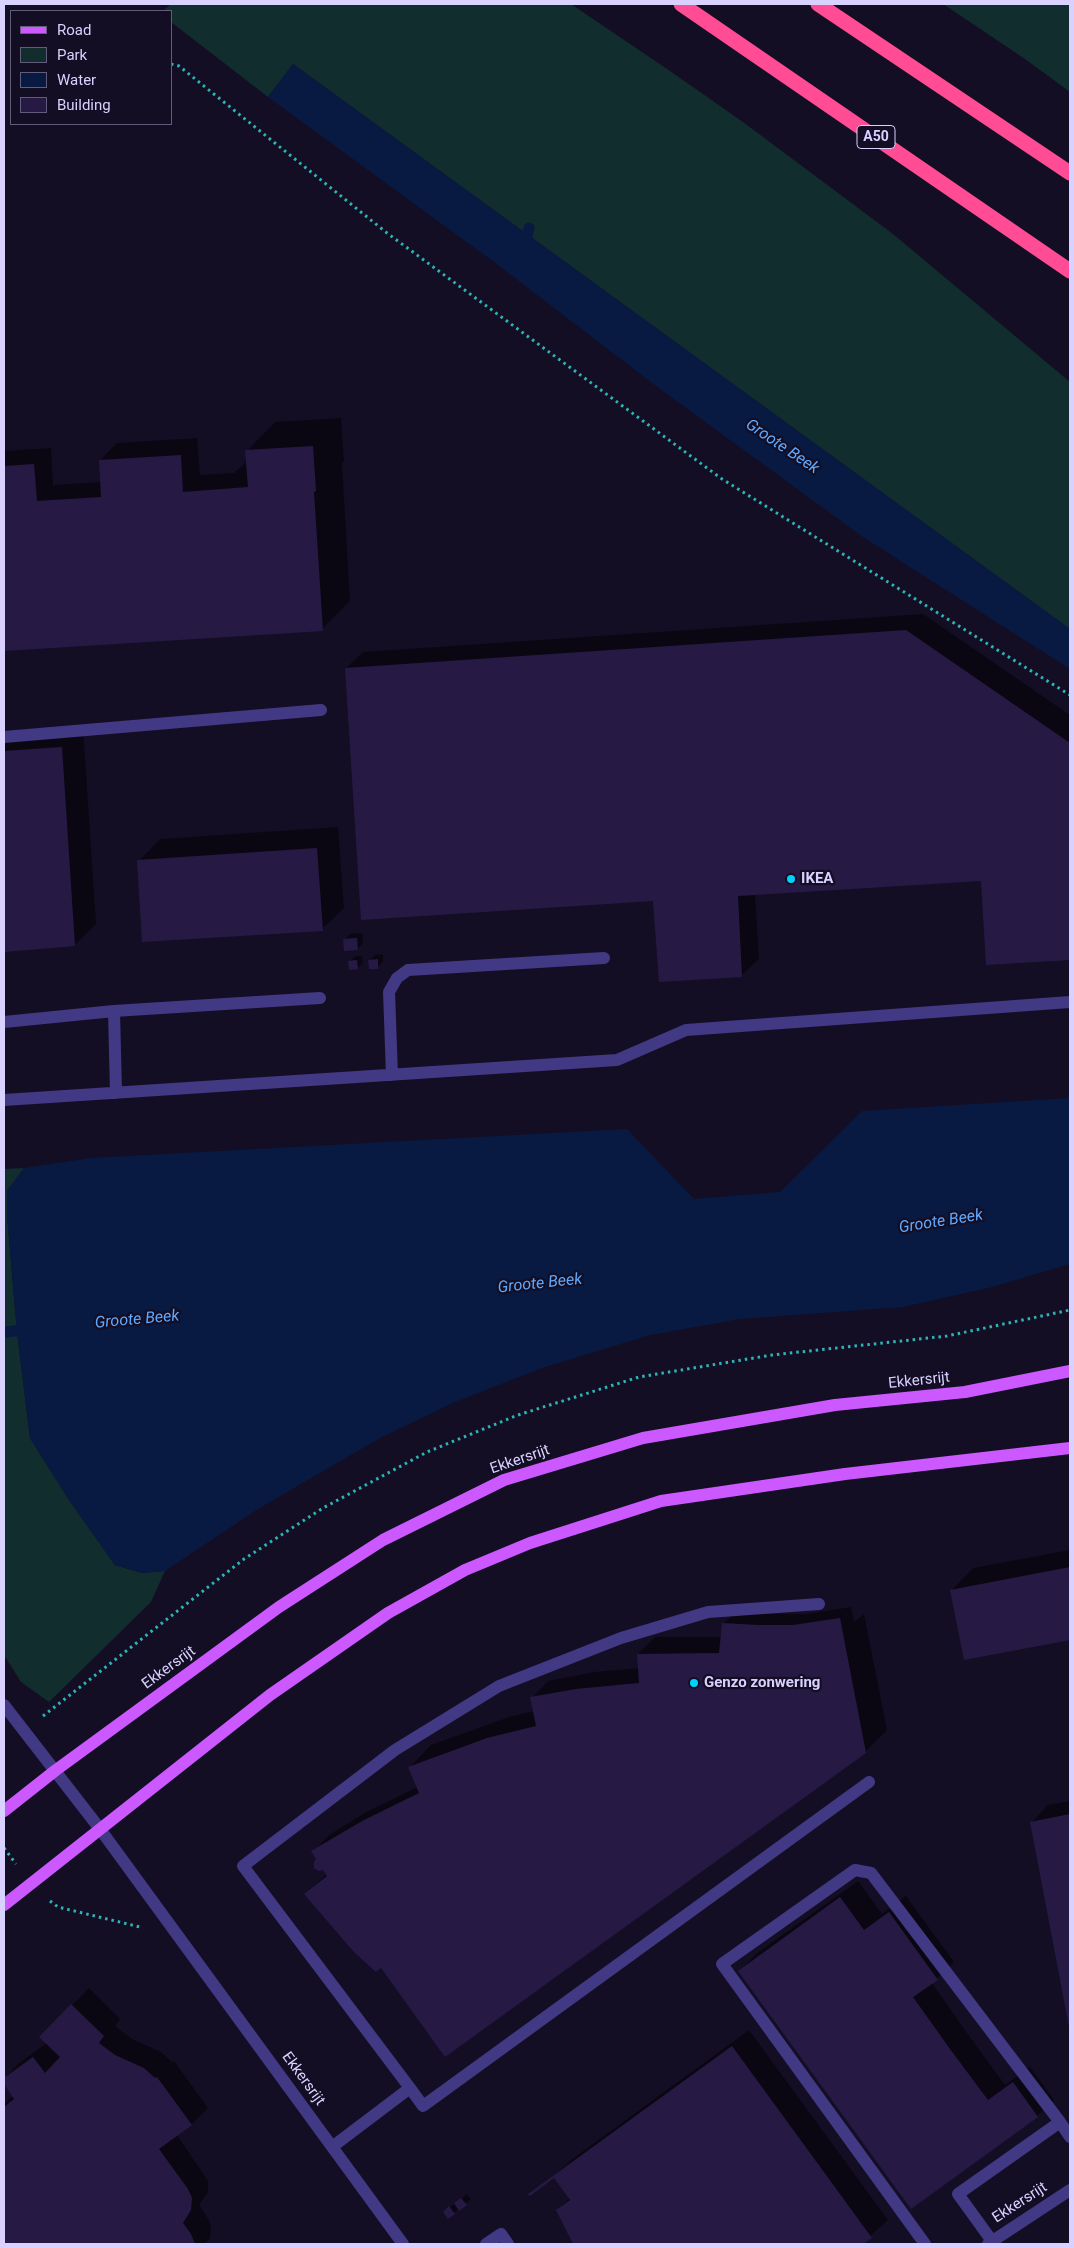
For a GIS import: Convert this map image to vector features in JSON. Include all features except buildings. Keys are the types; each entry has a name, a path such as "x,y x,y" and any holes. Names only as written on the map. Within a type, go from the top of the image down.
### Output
{"highway":[{"name":"A50","path":"681,4 1070,271"},
{"path":"818,4 1070,173"}],"main road":[{"name":"Ekkersrijt","path":"4,1811 56,1770 279,1607 383,1540 504,1480 643,1438 834,1405 964,1392 1070,1371"},
{"path":"4,1905 270,1695 388,1613 465,1570 530,1543 661,1502 845,1474 1070,1448"}],"street":[{"path":"4,737 321,710"},
{"path":"392,1075 389,992 398,978 408,970 604,958"},
{"path":"4,1022 114,1012 320,998"},
{"path":"4,1100 617,1060 686,1030 1070,1002"},
{"path":"114,1012 116,1093"},
{"path":"819,1604 708,1612 621,1638 500,1686 395,1750 243,1866 423,2106 869,1782"},
{"name":"Ekkersrijt","path":"4,1705 100,1829 403,2244"},
{"path":"925,2244 722,1964 855,1870 871,1873 1070,2137"},
{"path":"332,2147 410,2088"},
{"path":"990,2242 958,2194 1060,2122"},
{"name":"Ekkersrijt","path":"990,2242 1070,2190"},
{"path":"486,2244 501,2234 508,2244"}],"path":[{"path":"172,64 179,66 387,233 722,480 1070,695"},
{"path":"4,1848 42,1896 58,1907 126,1925 176,1933"}],"green space":[{"path":"171,4 571,4 670,71 743,122 893,234 1070,382 1070,629 293,64 268,97 172,23 172,10 164,10"},
{"path":"943,4 1070,4 1070,92 1025,59"},
{"path":"24,1168 7,1191 7,1215 17,1332 30,1438 69,1500 115,1565 142,1573 165,1571 151,1602 49,1702 21,1682 4,1655 4,1169"}],"water":[{"path":"293,64 1070,629 1070,669 863,537 656,386 498,265 268,97"},
{"path":"1070,1098 1070,1264 992,1287 903,1307 740,1319 650,1335 542,1368 455,1402 380,1438 258,1509 165,1571 142,1573 115,1565 69,1500 30,1438 17,1332 7,1215 7,1191 24,1168 91,1158 627,1129 694,1199 780,1192 862,1111"}],"waterway":[{"name":"Groote Beek","path":"524,248 529,228"},
{"name":"Groote Beek","path":"6,1332 32,1329"}],"place":[{"name":"IKEA","path":"791,879"},
{"name":"Genzo zonwering","path":"694,1683"}]}
